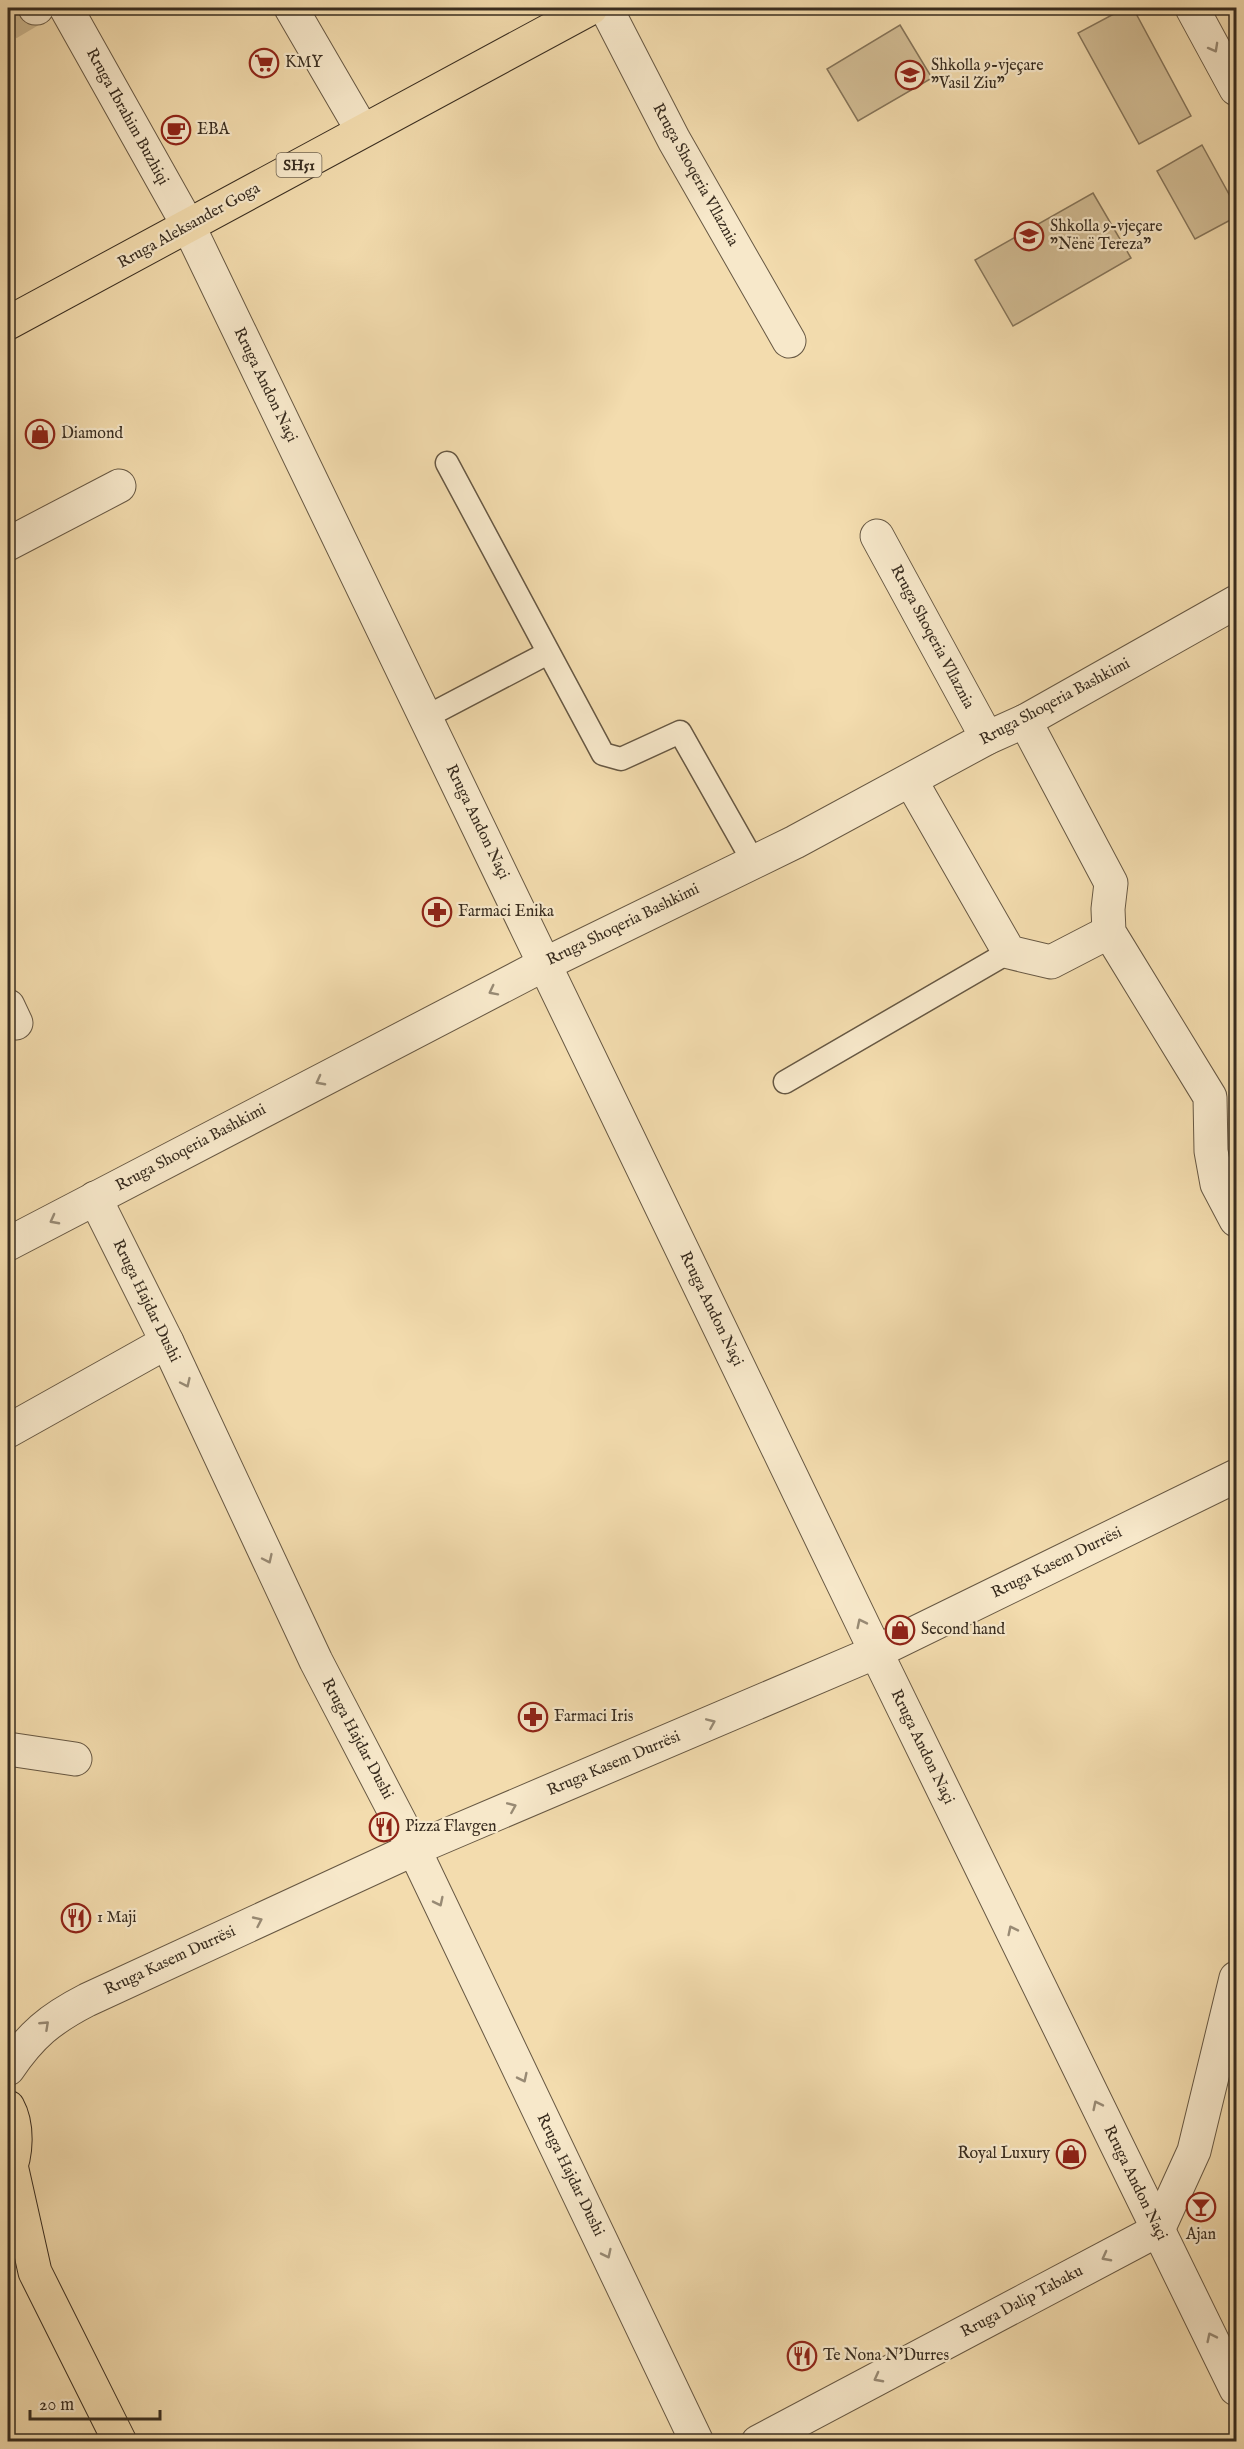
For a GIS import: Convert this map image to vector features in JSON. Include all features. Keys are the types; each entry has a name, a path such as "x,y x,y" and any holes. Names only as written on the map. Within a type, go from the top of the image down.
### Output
{"main road":[{"name":"Rruga Aleksander Goga","path":"8,323 591,8"},
{"path":"8,2107 15,2139 9,2169 35,2272 120,2442"},
{"path":"8,2245 35,2272"}],"street":[{"name":"Rruga Ibrahim Buzhiqi","path":"46,8 189,227"},
{"path":"291,8 362,130"},
{"name":"Rruga Shoqeria Vllaznia","path":"606,8 674,141 789,341"},
{"path":"1192,8 1236,89"},
{"name":"Rruga Andon Naçi","path":"189,227 876,1652 1236,2389"},
{"path":"8,544 119,486"},
{"name":"Rruga Shoqeria Vllaznia","path":"877,536 987,738"},
{"name":"Rruga Shoqeria Bashkimi","path":"8,1244 545,964 753,861 795,843 987,738 1025,721 1236,603"},
{"path":"1025,721 1111,883 1108,909 1109,932 1210,1097 1210,1151 1217,1184 1236,1220"},
{"path":"911,781 1010,952 1051,962 1109,932"},
{"name":"Rruga Hajdar Dushi","path":"95,1198 167,1342 316,1661 414,1849 697,2442"},
{"path":"8,1431 167,1342"},
{"name":"Rruga Kasem Durrësi","path":"8,2069 23,2046 54,2017 62,2013 414,1849 876,1652 1236,1476"},
{"path":"8,1749 75,1759"},
{"path":"1158,2230 1194,2151 1236,1978"},
{"name":"Rruga Dalip Tabaku","path":"758,2442 1158,2230"}],"lane":[{"path":"447,463 603,754 621,759 680,732 753,861"},
{"path":"426,717 548,653"},
{"path":"784,1082 1010,952"}],"shaded area":[{"path":"1125,8 1133,8 1191,116 1139,144 1078,33"},
{"path":"900,25 932,78 858,121 827,69"},
{"path":"1202,145 1236,207 1236,217 1195,239 1157,171"},
{"path":"1093,193 1131,258 1013,326 975,260"}],"tunnel":[{"path":"8,24 35,8"}],"place":[{"name":"KMY","path":"264,63"},
{"name":"Shkolla 9-vjeçare \"Vasil Ziu\"","path":"910,75"},
{"name":"EBA","path":"176,130"},
{"name":"Shkolla 9-vjeçare \"Nënë Tereza\"","path":"1029,236"},
{"name":"Diamond","path":"40,434"},
{"name":"Farmaci Enika","path":"437,912"},
{"name":"Second hand","path":"900,1630"},
{"name":"Farmaci Iris","path":"533,1717"},
{"name":"Pizza Flavgen","path":"384,1827"},
{"name":"1 Maji","path":"76,1918"},
{"name":"Royal Luxury","path":"1071,2154"},
{"name":"Ajan","path":"1201,2207"},
{"name":"Te Nona N'Durres","path":"802,2356"}]}
